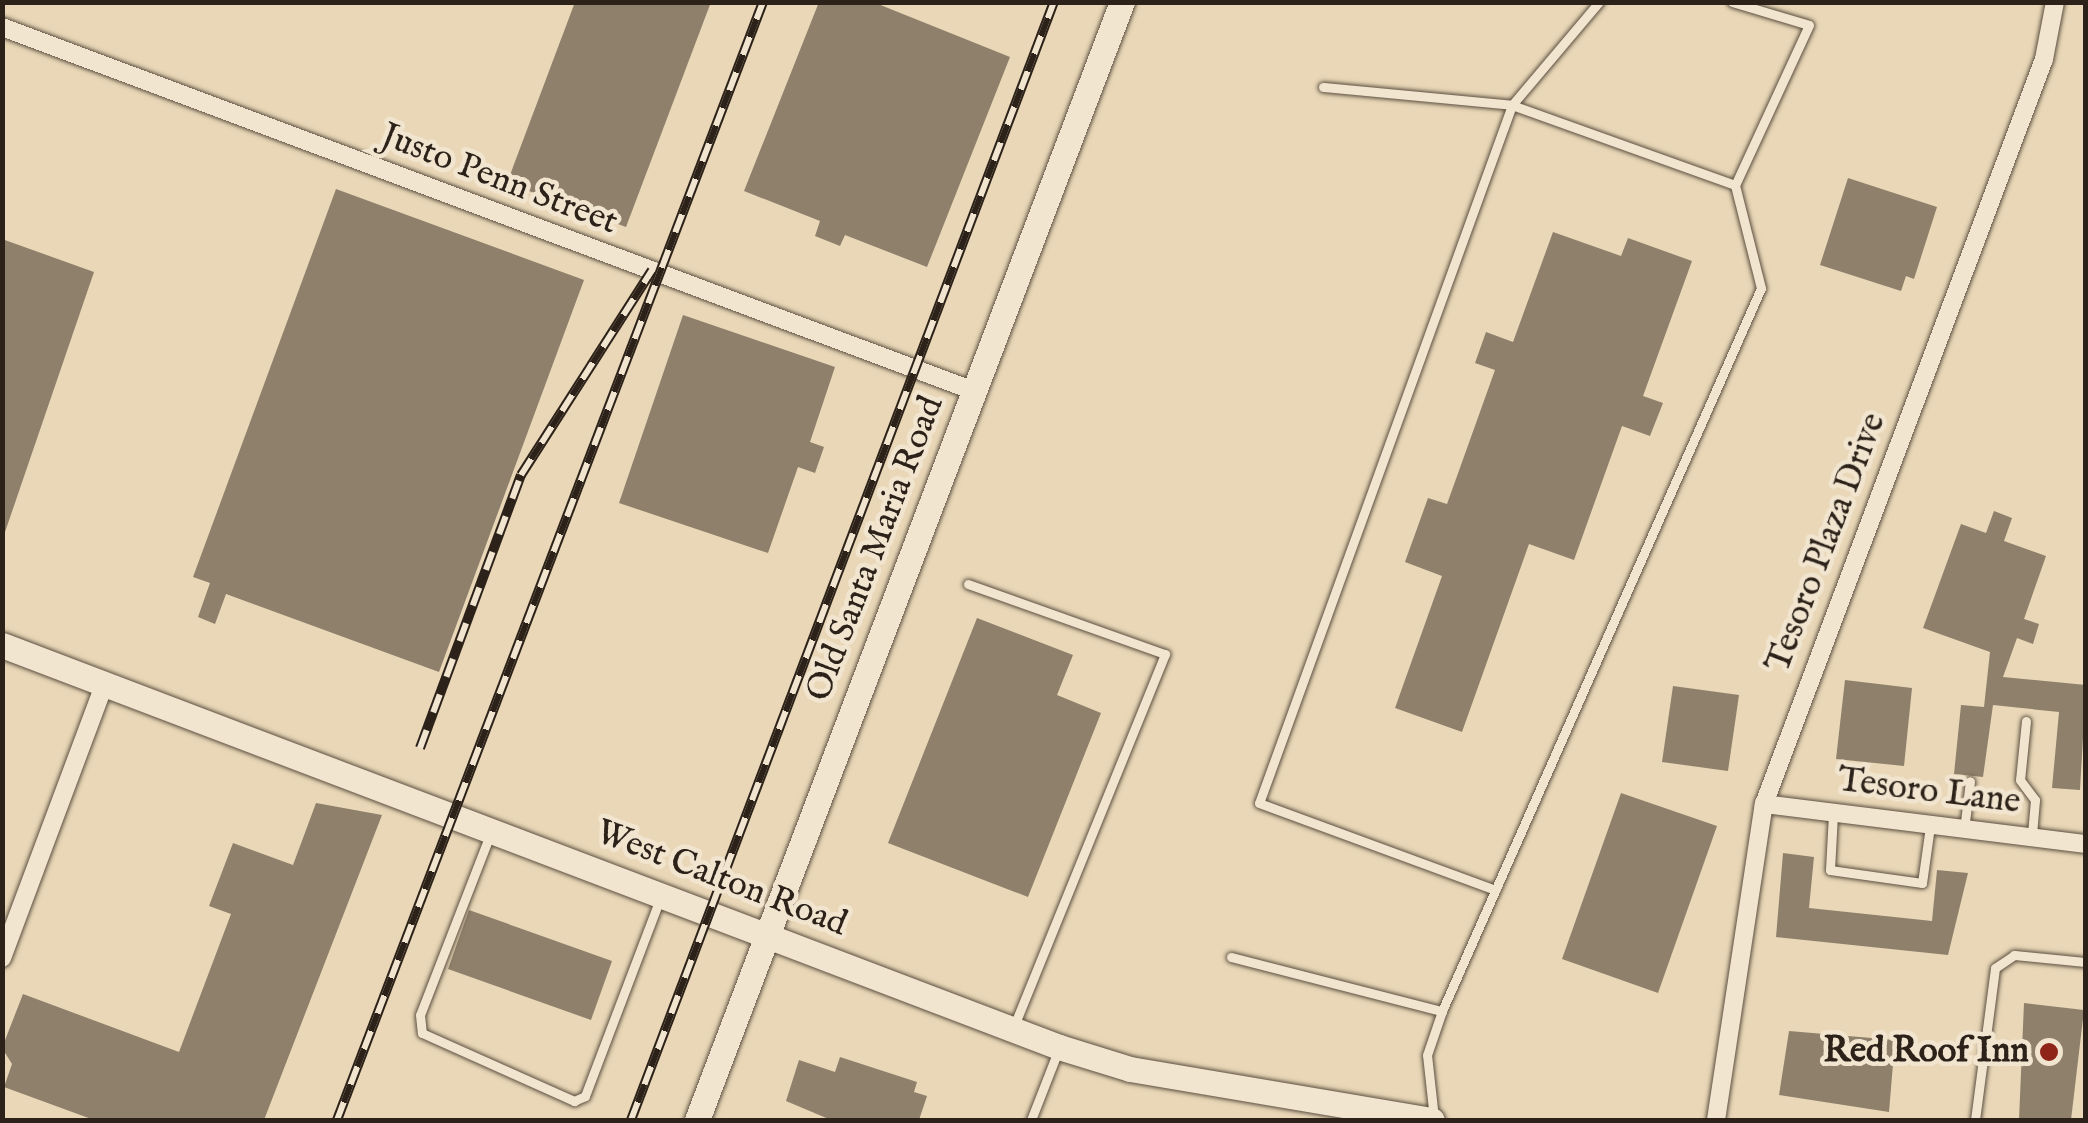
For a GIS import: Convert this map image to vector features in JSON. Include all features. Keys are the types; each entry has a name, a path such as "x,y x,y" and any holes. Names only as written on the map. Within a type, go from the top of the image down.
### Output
{"main road":[{"name":"Old Santa Maria Road","path":"697,1120 1122,2"},
{"name":"West Calton Road","path":"2,645 1060,1047 1130,1070 1433,1120"}],"street":[{"name":"Tesoro Plaza Drive","path":"1716,1120 1764,804 2044,59 2056,2"},
{"name":"Justo Penn Street","path":"2,27 974,391"},
{"path":"2,958 105,684"},
{"name":"Tesoro Lane","path":"1764,804 2086,844"}],"lane":[{"path":"1495,890 1259,803 1512,104 1598,2"},
{"path":"1433,1120 1428,1055 1442,1010 1760,288 1734,185 1809,25 1732,2"},
{"path":"1323,87 1512,104 1734,185"},
{"path":"968,584 1165,654 1013,1029"},
{"path":"2026,721 2020,780 2036,800 2032,837"},
{"path":"1964,830 1970,780"},
{"path":"1834,814 1830,870 1922,883 1930,825"},
{"path":"491,830 420,1015 422,1033 574,1101 586,1096 662,894"},
{"path":"1975,1120 1995,968 2014,955 2086,962"},
{"path":"1231,957 1442,1010"},
{"path":"1031,1120 1060,1047"}],"building":[{"path":"575,2 711,2 626,227 507,183"},
{"path":"819,2 873,2 1010,57 927,267 845,235 840,246 815,236 820,221 744,191"},
{"path":"1848,178 1937,207 1914,279 1906,276 1901,291 1820,265"},
{"path":"336,189 584,280 439,672 226,594 215,624 198,617 210,583 193,577"},
{"path":"1553,232 1621,256 1628,238 1692,261 1643,396 1663,403 1650,436 1622,426 1574,560 1529,544 1462,732 1395,708 1442,576 1405,562 1428,498 1447,504 1495,370 1475,363 1486,332 1513,342"},
{"path":"2,239 94,272 4,535 2,534"},
{"path":"683,315 835,367 810,442 824,447 815,473 798,467 768,553 619,503"},
{"path":"1994,511 2012,518 2004,541 2046,556 2024,619 2039,624 2033,644 2017,638 2003,677 2086,685 2080,790 2052,788 2059,712 1993,705 1983,777 1954,774 1961,705 1984,707 1990,652 1923,628 1961,524 1986,533"},
{"path":"977,618 1073,655 1057,695 1101,713 1028,897 888,843"},
{"path":"1845,680 1912,688 1904,766 1836,759"},
{"path":"1673,686 1739,695 1728,771 1662,762"},
{"path":"1621,793 1717,826 1658,993 1562,959"},
{"path":"316,803 382,815 264,1120 94,1120 4,1087 12,1064 2,1048 23,994 179,1052 231,914 209,906 233,843 293,865"},
{"path":"1783,853 1814,857 1809,908 1932,921 1937,870 1968,873 1948,955 1776,937"},
{"path":"469,910 612,961 591,1020 448,969"},
{"name":"Red Roof Inn","path":"2024,1003 2084,1010 2071,1120 2019,1120"},
{"path":"1789,1031 1895,1040 1889,1112 1779,1095"},
{"path":"840,1057 917,1082 914,1092 927,1096 919,1120 831,1120 786,1101 799,1060 835,1072"}],"railway":[{"path":"337,1120 763,2"},
{"path":"631,1120 1054,2"},
{"path":"420,748 521,475 652,270"}],"place":[{"name":"Red Roof Inn","path":"2049,1052"}]}
